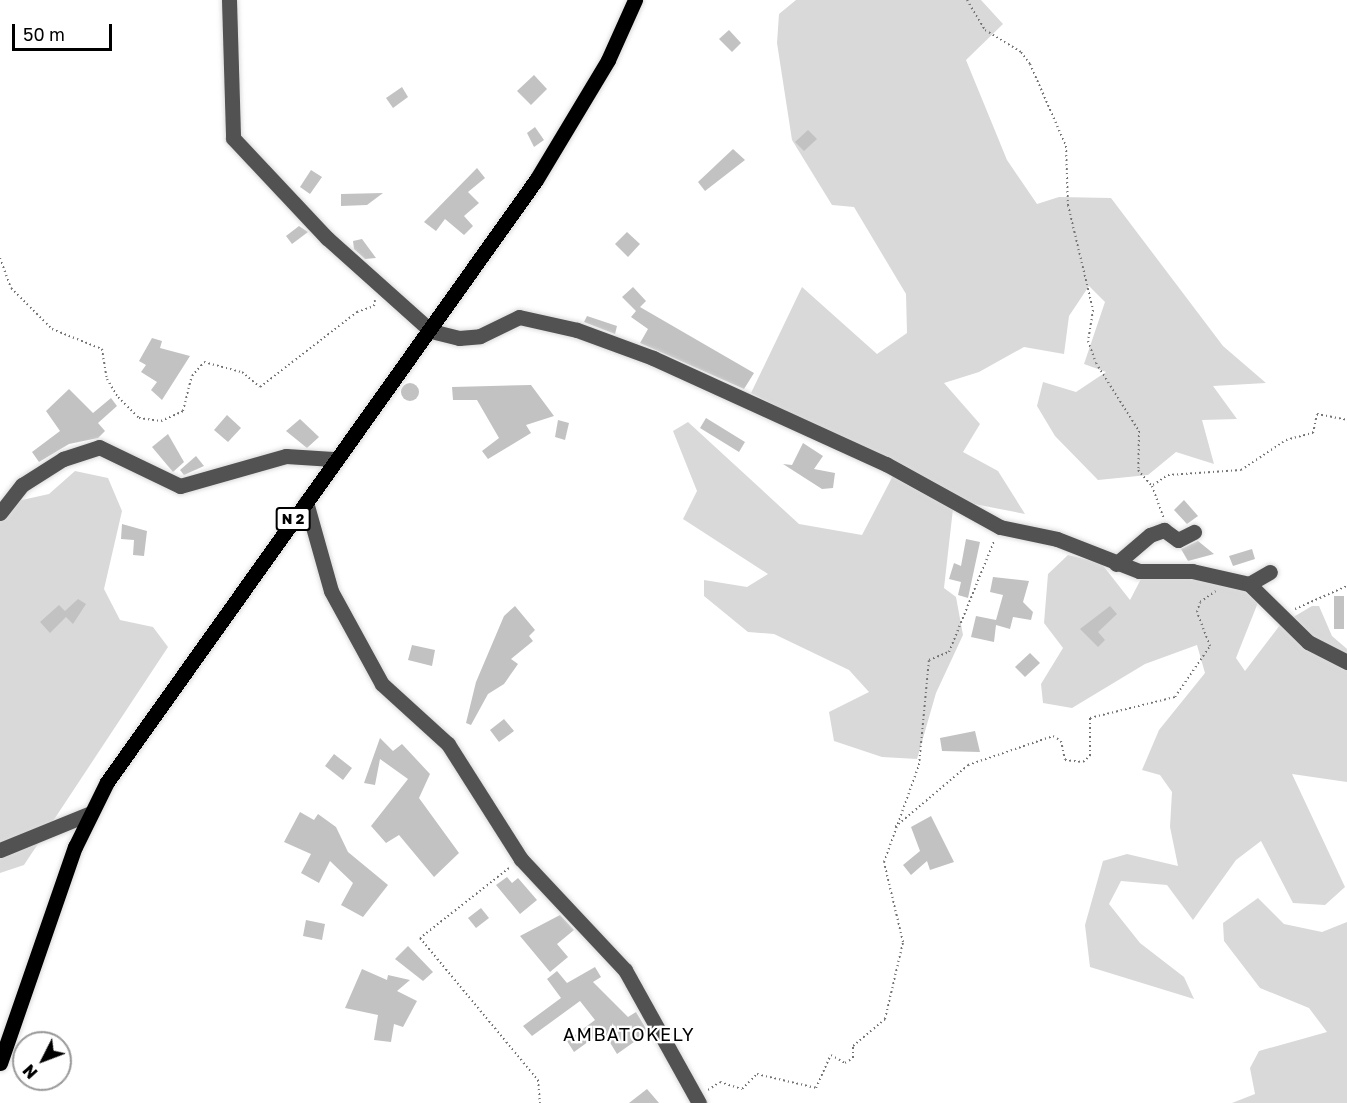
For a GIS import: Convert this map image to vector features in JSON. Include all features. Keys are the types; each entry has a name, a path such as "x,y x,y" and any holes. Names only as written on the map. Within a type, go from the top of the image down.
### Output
{"main road":[{"name":"N 2","path":"0,1063 88,814 134,737 306,502 333,459 431,331 536,180 608,60 635,0"}],"street":[{"path":"229,0 233,138 377,286 431,331 459,338 480,336 519,316 555,322 653,358 886,464 1000,527 1057,539 1116,564 1139,571 1235,578 1249,584 1308,642 1347,662"},
{"path":"0,513 22,486 46,469 99,447 180,486 286,456 333,459"},
{"path":"306,502 331,591 382,684 460,759 521,859 625,970 701,1100"},
{"path":"1116,564 1150,535 1164,530 1188,535"},
{"path":"1249,584 1270,572"},
{"path":"0,850 88,814"}],"path":[{"path":"967,0 985,30 1022,52 1059,127 1066,146 1069,213 1093,310 1088,341 1096,363 1139,431 1138,470 1152,486 1155,505 1188,535"},
{"path":"0,258 11,288 52,329 102,349 107,379 118,397 139,418 161,422 183,411 192,376 204,362 242,372 260,387 357,312 374,306 377,286"},
{"path":"1152,486 1168,475 1241,470 1286,440 1313,433 1317,414 1347,420"},
{"path":"701,1100 720,1082 742,1089 757,1074 816,1088 831,1055 845,1063 853,1058 853,1046 885,1019 903,942 884,862 893,829 919,765 929,660 949,652 1000,527"},
{"path":"893,829 968,765 1053,736 1061,741 1065,760 1083,762 1090,756 1090,718 1175,697 1210,646 1197,612 1200,602 1235,578"},
{"path":"1282,615 1347,586"},
{"path":"521,859 420,938 538,1080 540,1103"}],"shaded area":[{"path":"796,0 981,0 1003,24 966,60 1007,160 1037,204 1059,197 1111,198 1223,346 1266,383 1213,386 1237,419 1202,420 1214,464 1176,452 1148,475 1098,480 1055,436 1037,406 1043,382 1076,392 1106,372 1084,364 1105,302 1089,286 1069,316 1064,354 1024,347 979,372 944,383 980,424 963,452 998,471 1025,514 954,500 944,588 956,597 963,635 936,693 917,759 882,757 834,741 829,712 869,692 849,670 774,634 748,632 704,596 704,580 747,587 768,574 683,519 697,491 673,431 688,422 799,524 862,535 897,468 751,393 802,287 877,354 907,333 906,294 854,207 832,205 792,140 777,43 779,14"},
{"path":"75,471 108,478 122,511 104,589 120,620 153,627 168,647 24,865 0,873 0,510 14,490 22,500 49,494"},
{"path":"1068,555 1101,563 1130,600 1141,579 1169,570 1236,584 1259,600 1236,658 1245,671 1280,625 1312,606 1319,606 1332,636 1347,649 1347,782 1292,774 1345,887 1325,905 1293,903 1261,841 1236,860 1193,920 1167,885 1121,881 1109,904 1140,943 1184,977 1194,999 1090,967 1085,925 1103,861 1127,854 1178,866 1170,827 1172,792 1160,775 1142,770 1159,730 1205,673 1197,645 1145,664 1072,708 1043,703 1041,684 1063,648 1044,623 1048,574"},
{"path":"1258,898 1284,924 1322,932 1347,922 1347,1103 1232,1103 1255,1094 1250,1068 1259,1051 1327,1032 1309,1008 1260,988 1224,941 1223,923"}],"building":[{"path":"729,30 741,43 732,52 719,39"},
{"path":"534,75 547,89 531,105 517,91"},
{"path":"402,87 408,97 393,108 386,98"},
{"path":"535,127 544,140 534,147 527,133"},
{"path":"808,130 817,139 804,151 795,142"},
{"path":"733,149 745,160 705,191 698,182"},
{"path":"477,168 485,178 468,192 479,203 464,216 473,226 464,235 445,219 436,231 424,222"},
{"path":"311,170 322,177 310,194 300,187"},
{"path":"383,193 367,205 341,206 341,194"},
{"path":"299,226 308,232 292,244 286,236"},
{"path":"627,232 640,244 628,257 615,244"},
{"path":"362,239 376,258 365,259 354,249 353,241"},
{"path":"633,287 646,301 640,307 754,373 744,389 640,343 648,329 631,317 636,311 622,297"},
{"path":"587,316 617,326 615,334 584,322"},
{"path":"152,338 162,341 160,348 190,356 162,400 151,390 157,382 141,372 146,365 139,361"},
{"path":"406,383 414,383 419,388 417,399 406,401 401,396 401,388"},
{"path":"531,385 554,416 526,425 531,433 488,459 482,451 499,438 477,400 453,400 452,387"},
{"path":"69,389 93,413 111,398 117,406 98,423 105,431 98,438 69,444 39,462 32,452 60,431 46,411"},
{"path":"227,415 241,428 228,442 214,430"},
{"path":"706,418 745,442 739,452 700,428"},
{"path":"300,419 319,437 307,448 286,431"},
{"path":"558,420 569,423 565,440 555,437"},
{"path":"168,434 184,462 173,472 152,447"},
{"path":"803,443 823,456 814,469 835,473 833,488 822,489 783,464 792,465"},
{"path":"196,456 204,466 184,475 180,470"},
{"path":"1184,500 1198,516 1187,524 1174,510"},
{"path":"122,524 147,531 144,556 133,555 134,540 121,539"},
{"path":"966,539 980,542 968,598 958,595 961,582 949,579 954,563 961,566"},
{"path":"1198,541 1214,554 1188,561 1181,549"},
{"path":"1252,549 1255,559 1233,566 1229,556"},
{"path":"993,577 1029,581 1023,602 1033,612 1031,620 1013,617 1010,629 996,625 994,642 971,637 976,616 996,620 1003,595 990,592"},
{"path":"1334,596 1344,596 1344,629 1334,629"},
{"path":"78,599 86,604 73,624 66,617 50,633 40,622 59,605 65,611"},
{"path":"515,606 535,630 529,636 533,641 511,659 518,664 504,684 488,694 471,725 466,723 476,682 504,616"},
{"path":"1110,606 1117,614 1098,632 1105,640 1098,647 1080,629"},
{"path":"412,645 435,650 432,666 408,660"},
{"path":"1030,653 1040,663 1025,677 1015,667"},
{"path":"504,719 514,731 499,742 490,730"},
{"path":"975,731 980,752 942,751 940,738"},
{"path":"380,738 393,751 402,744 430,774 419,798 459,853 434,877 399,835 386,843 371,826 408,779 380,759 375,785 364,783"},
{"path":"334,754 352,768 343,780 325,766"},
{"path":"300,812 314,820 318,814 336,827 348,852 388,885 363,917 341,905 353,883 330,861 319,883 301,873 311,854 284,842"},
{"path":"931,816 954,862 930,870 927,861 911,875 903,865 920,851 911,827"},
{"path":"507,877 512,883 518,878 537,900 520,914 496,885"},
{"path":"481,908 489,918 476,928 468,918"},
{"path":"560,915 574,930 557,944 568,957 550,972 520,936"},
{"path":"306,920 325,924 322,940 303,936"},
{"path":"408,946 433,972 423,981 395,959"},
{"path":"595,967 601,977 593,982 628,1017 636,1012 648,1032 617,1054 603,1031 574,1052 567,1041 595,1020 580,1001 532,1036 523,1026 561,998 547,979 557,971 567,983"},
{"path":"362,969 387,980 388,975 410,980 397,991 417,1001 403,1027 394,1024 391,1042 374,1040 378,1015 345,1008"},
{"path":"647,1089 659,1103 629,1103"}],"district":[{"name":"AMBATOKELY","path":"629,1034"}]}
